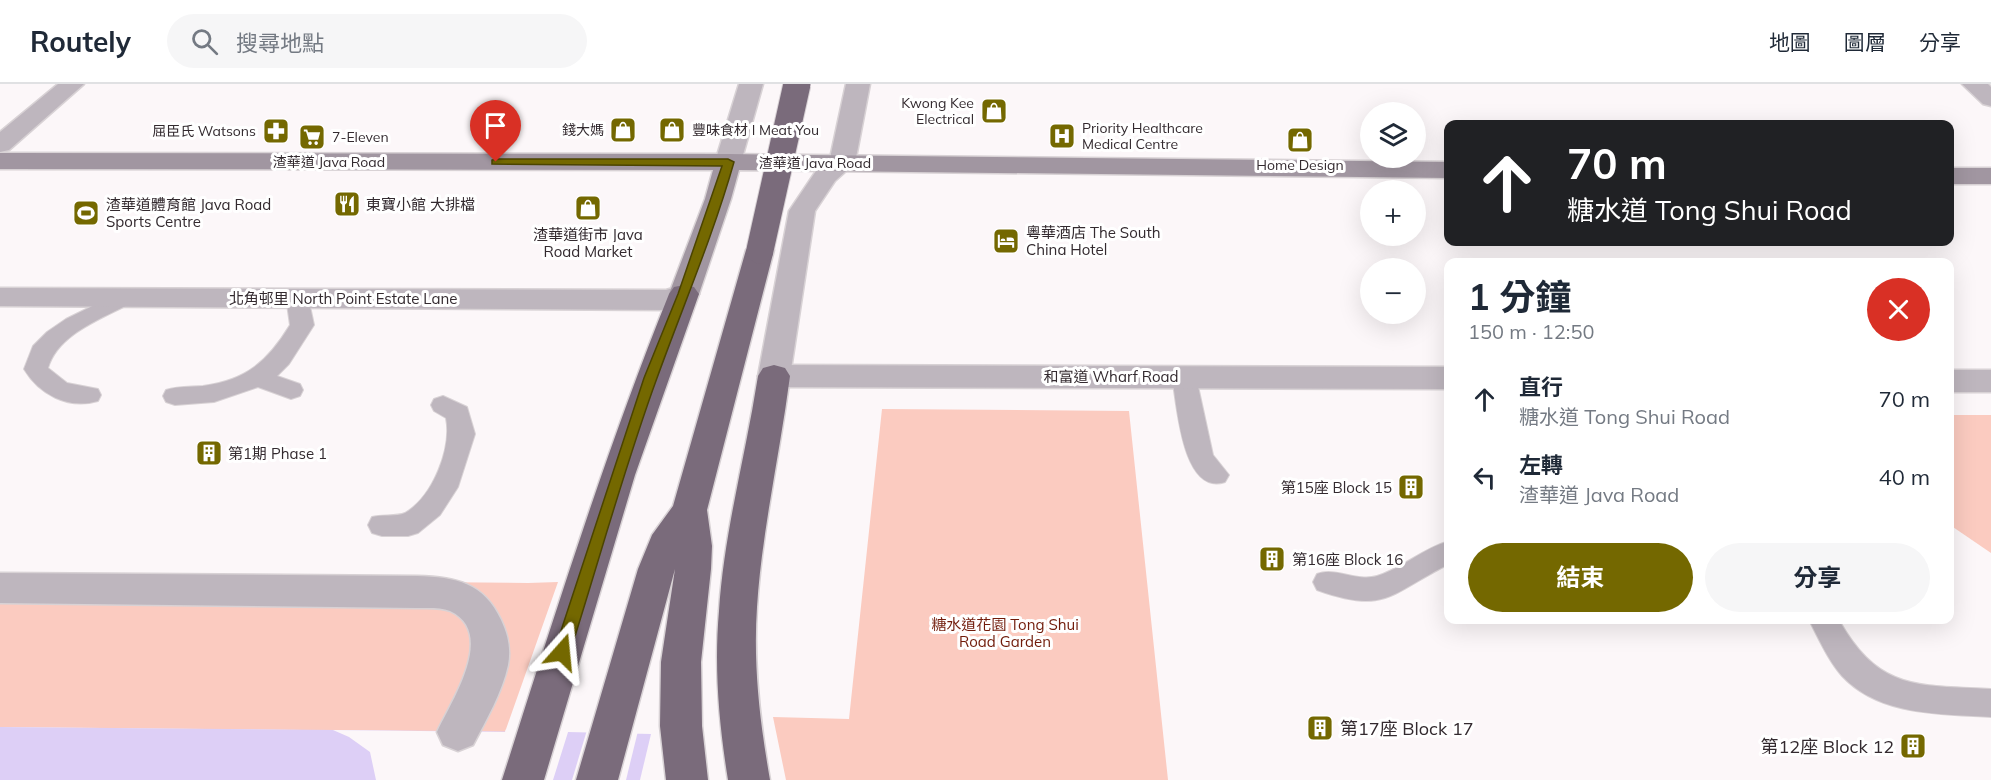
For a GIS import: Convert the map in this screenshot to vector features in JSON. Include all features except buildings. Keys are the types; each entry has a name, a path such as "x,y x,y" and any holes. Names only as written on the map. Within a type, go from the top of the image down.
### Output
{"highway":[{"path":"597,780 656,569 665,545 689,510 756,268 797,84"},
{"path":"523,780 650,378 684,294"},
{"path":"749,780 741,733 736,640 740,585 774,376"},
{"path":"687,780 681,726 681,662 693,569 694,546 689,510"}],"main road":[{"name":"渣華道 Java Road","path":"0,161 728,162 1444,170"},
{"path":"684,294 718,199 728,162"},
{"path":"1954,176 1991,176"}],"street":[{"path":"0,145 72,84"},
{"path":"728,162 751,84"},
{"path":"774,376 802,210 825,176 842,163 858,84"},
{"path":"1974,84 1991,99"},
{"name":"北角邨里 North Point Estate Lane","path":"0,297 669,300 684,294"},
{"name":"和富道 Wharf Road","path":"774,376 1444,378"},
{"path":"1954,381 1991,381"},
{"path":"0,588 405,592 439,593 458,597 471,605 479,614 487,627 489,641 487,673 458,732"}],"lane":[{"path":"88,395 76,396 49,385 36,369 40,352 74,324 125,297"},
{"path":"175,396 207,396 229,390 274,367 302,325 297,297"},
{"path":"255,377 291,390"},
{"path":"1184,377 1201,459 1216,476"},
{"path":"382,525 408,525 430,508 445,488 455,463 462,434 458,413 442,405"},
{"path":"1327,582 1366,592 1383,588 1435,556 1444,553"},
{"path":"1826,624 1844,654 1860,673 1883,688 1908,697 1991,703"}],"green space":[{"name":"糖水道花園 Tong Shui Road Garden","path":"882,409 1129,411 1168,780 786,780 773,717 849,719"},
{"path":"1954,415 1991,415 1991,553 1954,528"},
{"path":"0,578 558,582 505,732 0,727"}],"shaded area":[{"path":"0,727 651,734 640,780 0,780"}],"pier":[{"path":"506,729 569,729 553,780 376,780 370,752 349,737 333,730 505,732"},
{"path":"587,730 638,731 626,780 572,780"}],"place":[{"name":"Kwong Kee Electrical","path":"994,111"},
{"name":"錢大媽","path":"623,130"},
{"name":"豐味食材 I Meat You","path":"672,130"},
{"name":"屈臣氏 Watsons","path":"276,131"},
{"name":"Priority Healthcare Medical Centre","path":"1062,136"},
{"name":"7-Eleven","path":"312,137"},
{"name":"Home Design","path":"1300,140"},
{"name":"東寶小館 大排檔","path":"347,204"},
{"name":"渣華道街市 Java Road Market","path":"588,208"},
{"name":"渣華道體育館 Java Road Sports Centre","path":"86,213"},
{"name":"粵華酒店 The South China Hotel","path":"1006,241"},
{"name":"第1期 Phase 1","path":"209,453"},
{"name":"第15座 Block 15","path":"1411,487"},
{"name":"第16座 Block 16","path":"1272,559"},
{"name":"第17座 Block 17","path":"1320,728"},
{"name":"第12座 Block 12","path":"1913,746"}],"route":[{"path":"496,162 728,162 718,199 684,294 650,378 562,652"}]}
